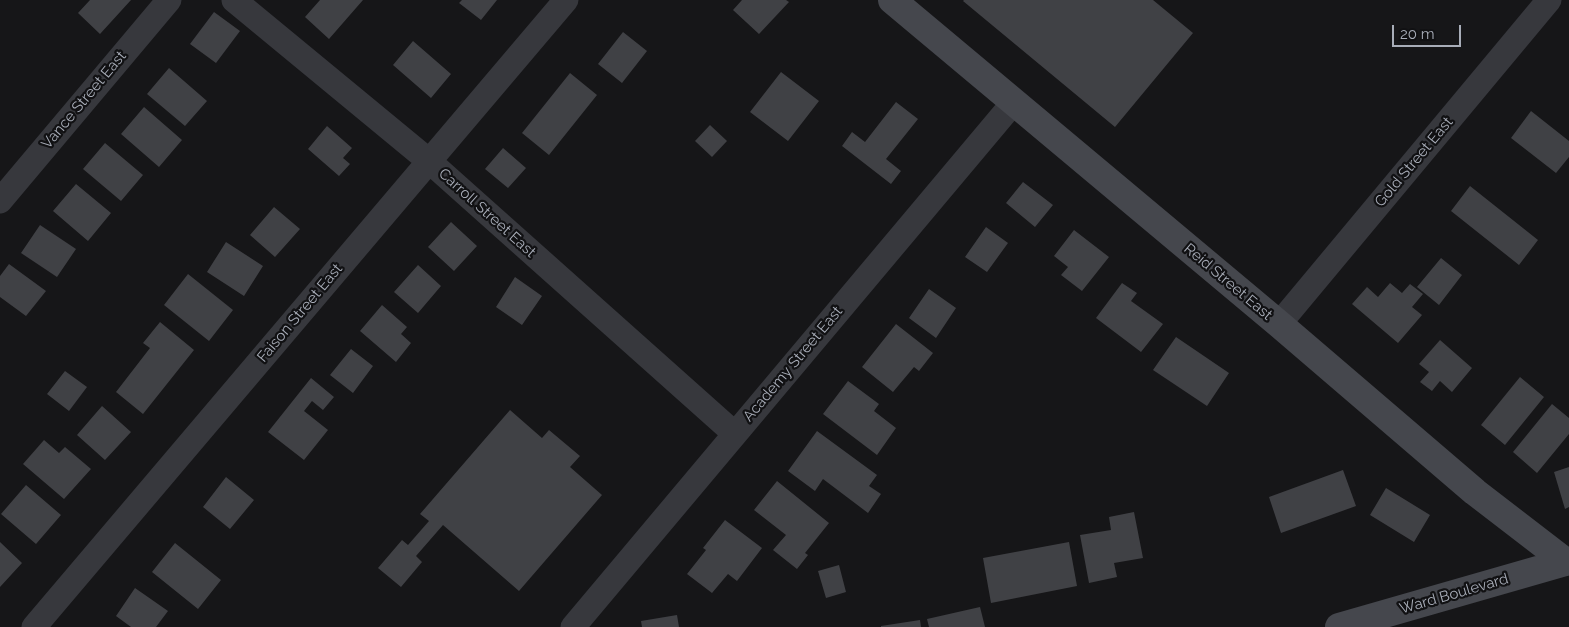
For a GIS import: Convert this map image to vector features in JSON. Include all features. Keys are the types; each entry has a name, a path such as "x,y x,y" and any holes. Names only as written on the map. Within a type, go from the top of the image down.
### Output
{"street":[{"name":"Vance Street East","path":"0,201 169,0"},
{"name":"Carroll Street East","path":"234,0 429,161 735,434"},
{"name":"Faison Street East","path":"34,627 566,0"},
{"name":"Reid Street East","path":"892,0 1279,324 1475,492 1568,562"},
{"name":"Gold Street East","path":"1279,324 1549,0"},
{"name":"Academy Street East","path":"572,627 1014,102"},
{"name":"Ward Boulevard","path":"1339,627 1568,562"}],"building":[{"path":"90,0 131,0 100,34 78,13"},
{"path":"320,0 363,0 329,39 305,17"},
{"path":"462,0 497,0 481,20 459,3"},
{"path":"742,0 786,0 789,2 759,34 733,10"},
{"path":"964,0 1153,0 1193,33 1115,127"},
{"path":"214,12 240,31 216,63 190,44"},
{"path":"623,32 647,51 622,83 598,64"},
{"path":"413,41 451,74 431,98 393,65"},
{"path":"169,68 207,101 185,126 147,94"},
{"path":"781,72 819,101 788,141 750,112"},
{"path":"570,73 597,95 549,155 522,133"},
{"path":"896,102 918,119 886,159 901,171 891,184 842,146 852,132 865,142"},
{"path":"144,107 182,140 159,167 121,134"},
{"path":"1531,111 1569,141 1569,157 1556,173 1511,138"},
{"path":"710,125 727,141 712,157 695,141"},
{"path":"327,126 352,148 343,158 350,164 339,176 308,149"},
{"path":"105,143 143,175 121,201 83,169"},
{"path":"503,148 526,168 508,188 485,169"},
{"path":"1023,182 1053,205 1035,227 1006,203"},
{"path":"76,184 111,213 88,241 53,211"},
{"path":"1470,186 1538,240 1519,265 1451,211"},
{"path":"274,207 300,229 275,257 250,235"},
{"path":"451,222 477,246 454,271 428,247"},
{"path":"40,225 76,249 57,277 21,253"},
{"path":"986,227 1008,243 987,272 965,257"},
{"path":"1074,230 1109,257 1082,291 1061,275 1068,267 1054,256"},
{"path":"226,242 263,266 244,296 207,272"},
{"path":"1441,258 1462,275 1439,305 1417,287"},
{"path":"9,264 46,291 26,316 0,297 0,276"},
{"path":"418,265 441,286 418,313 394,292"},
{"path":"188,274 233,310 209,341 164,305"},
{"path":"515,277 542,296 522,325 496,307"},
{"path":"1122,283 1137,293 1131,301 1163,324 1141,352 1096,318"},
{"path":"1390,283 1402,293 1410,284 1423,294 1412,307 1422,315 1398,343 1352,304 1367,287 1378,297"},
{"path":"929,289 956,308 936,338 909,318"},
{"path":"382,305 407,327 401,334 411,343 396,362 360,331"},
{"path":"160,322 194,350 143,414 116,392 150,348 143,343"},
{"path":"896,324 933,353 919,371 914,367 893,392 862,367"},
{"path":"1176,337 1229,373 1207,406 1153,370"},
{"path":"1440,340 1472,368 1452,392 1440,381 1432,391 1420,382 1429,372 1419,364"},
{"path":"351,349 373,366 353,393 330,375"},
{"path":"65,371 87,387 69,411 47,394"},
{"path":"1520,377 1544,397 1505,445 1481,425"},
{"path":"311,378 334,397 323,410 312,401 304,411 328,430 304,460 268,432"},
{"path":"848,381 879,404 874,411 896,428 877,455 823,414"},
{"path":"1552,404 1569,418 1569,434 1537,473 1513,452"},
{"path":"102,406 131,432 105,460 77,435"},
{"path":"510,410 542,438 549,430 580,456 570,467 602,495 519,591 443,525 416,556 422,562 401,587 378,568 402,540 408,545 429,521 420,514"},
{"path":"817,431 877,475 869,486 881,494 868,513 823,479 815,491 788,471"},
{"path":"44,440 59,453 65,447 91,469 64,499 23,464"},
{"path":"1569,467 1569,507 1565,509 1554,472"},
{"path":"1343,470 1356,506 1281,533 1269,497"},
{"path":"226,477 254,500 230,529 203,507"},
{"path":"777,481 829,523 805,553 808,555 797,569 773,550 786,535 754,510"},
{"path":"26,485 61,515 36,544 1,514"},
{"path":"1386,488 1430,515 1414,542 1370,515"},
{"path":"1134,512 1143,558 1114,563 1117,577 1089,583 1080,535 1111,530 1109,517"},
{"path":"725,520 762,548 737,581 728,574 712,593 687,574 706,550 703,548"},
{"path":"0,542 22,563 0,587"},
{"path":"1069,542 1077,586 991,603 983,558"},
{"path":"175,543 221,580 198,609 152,572"},
{"path":"839,565 846,592 826,598 818,571"},
{"path":"135,588 168,611 156,627 131,627 116,616"},
{"path":"980,607 985,627 929,627 927,619"},
{"path":"677,615 679,627 642,627 641,621"},
{"path":"920,620 921,627 881,627 881,626"}]}
